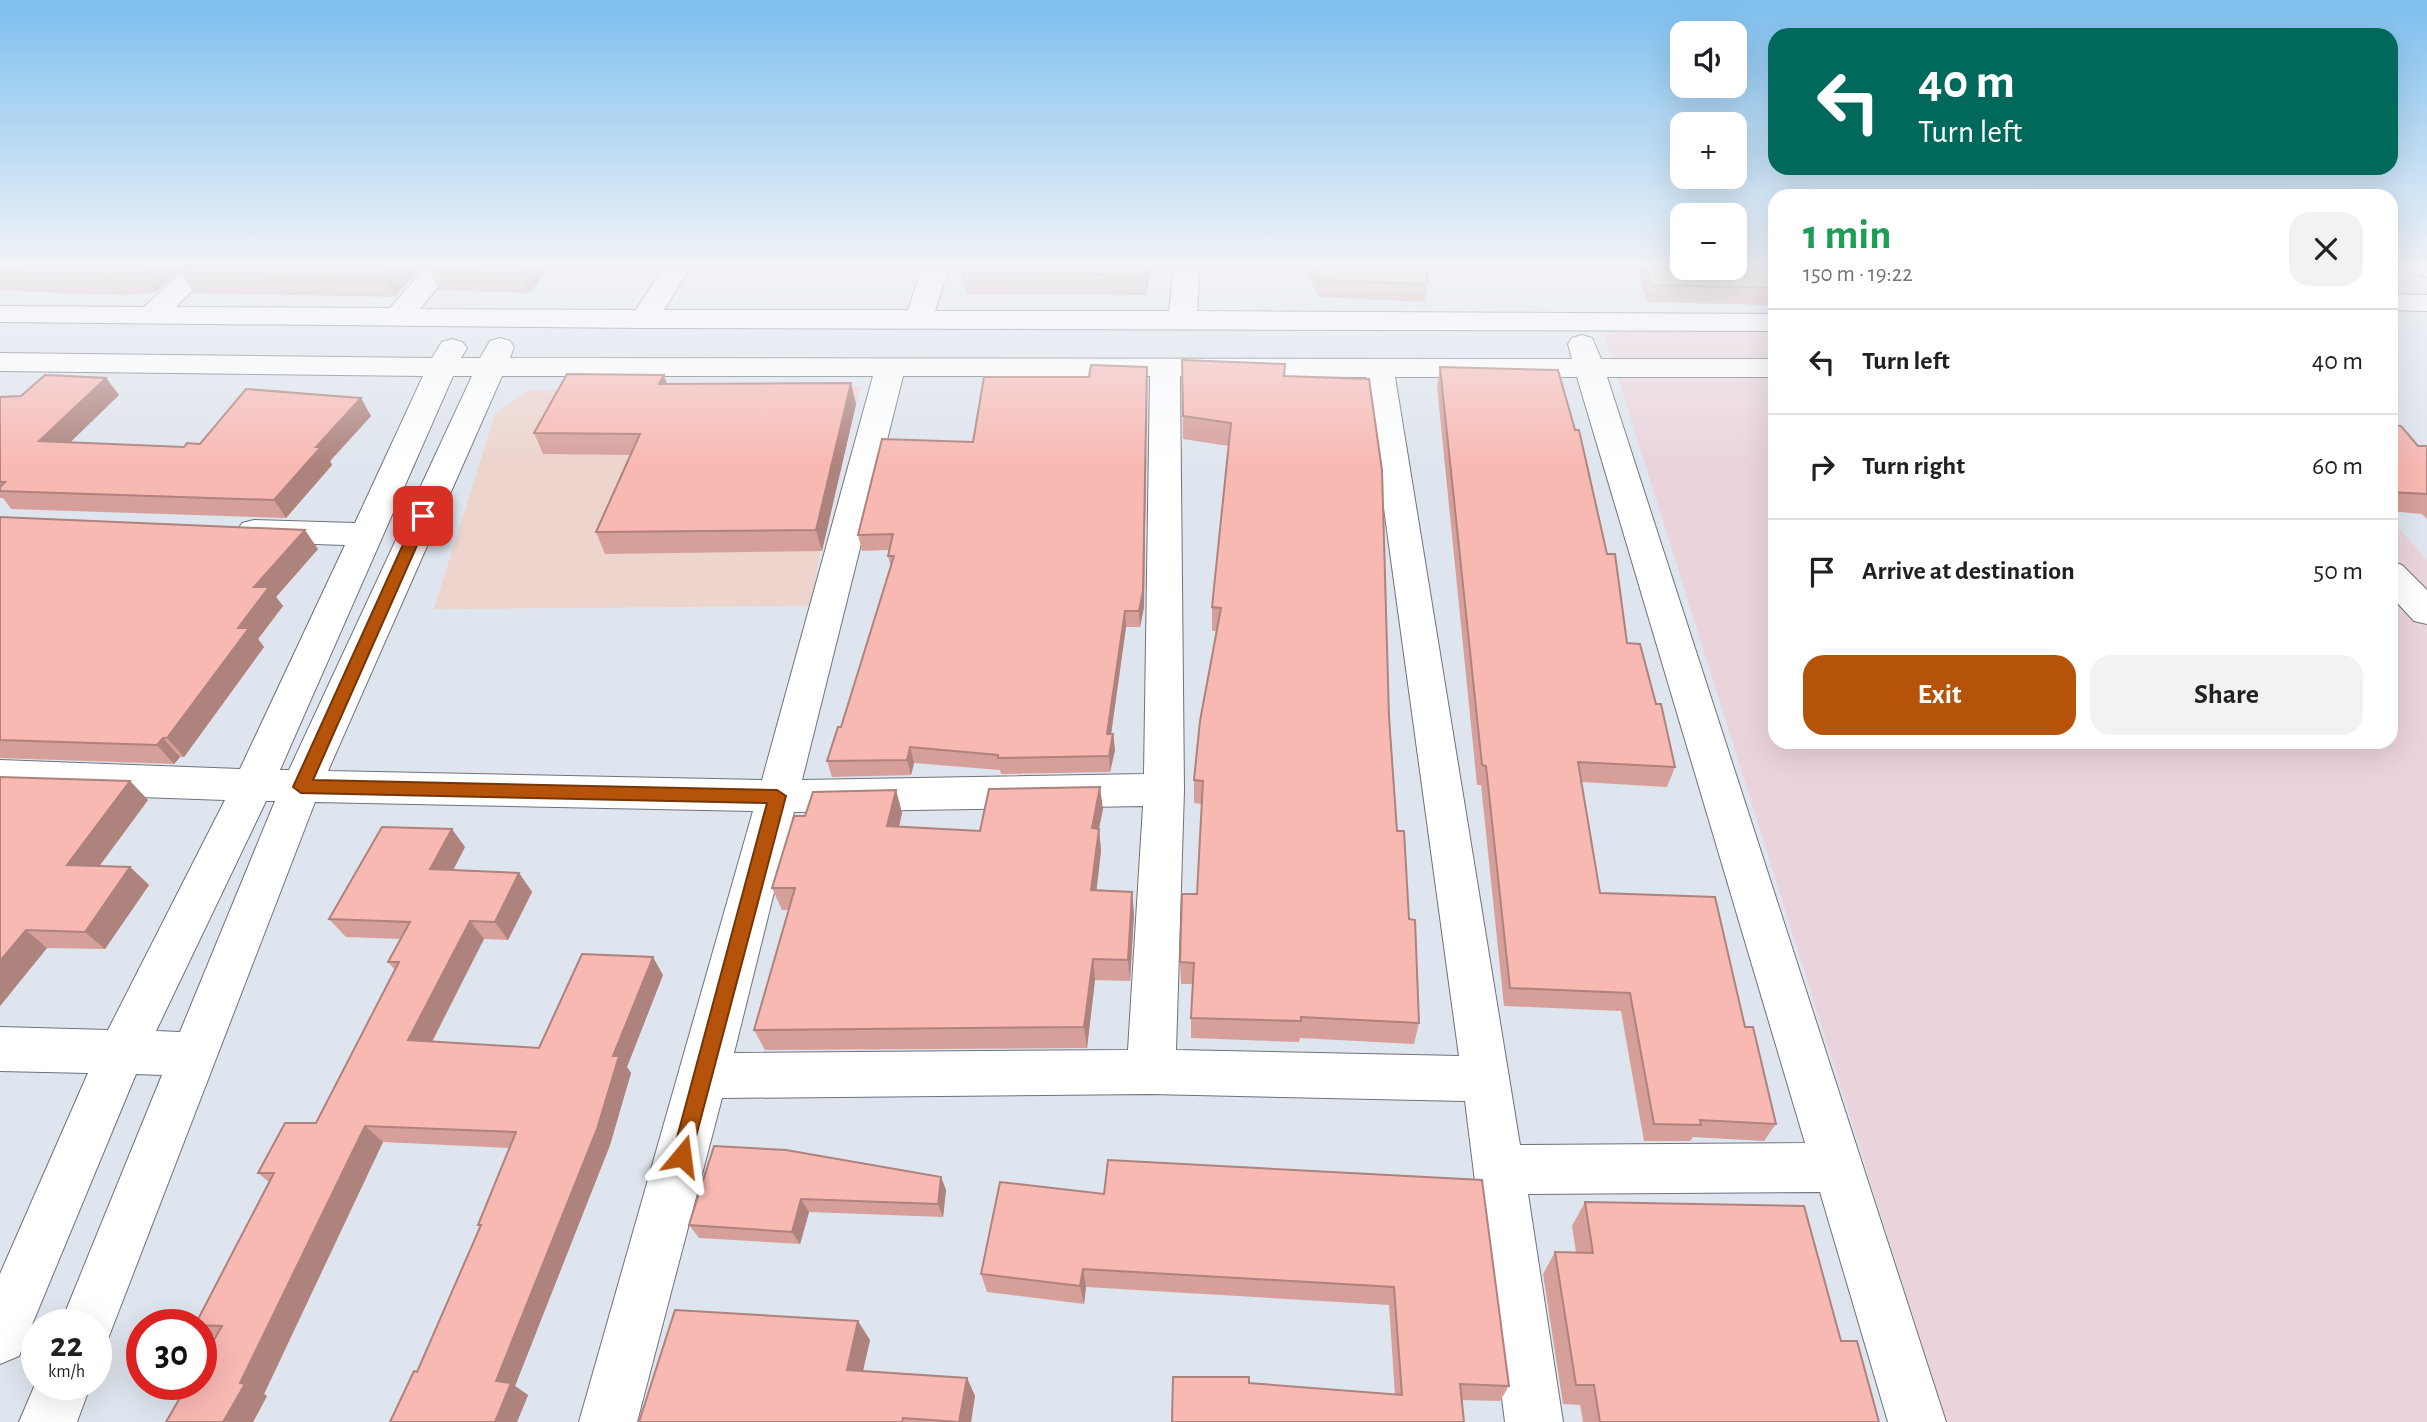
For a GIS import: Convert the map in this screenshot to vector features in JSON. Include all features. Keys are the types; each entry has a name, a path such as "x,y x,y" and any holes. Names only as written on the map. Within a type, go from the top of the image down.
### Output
{"street":[{"path":"0,1337 121,1053 253,786 440,367 461,333"},
{"path":"93,1309 301,787 507,333"},
{"path":"1580,333 1917,1422"},
{"path":"0,362 440,367 891,365 1768,368"},
{"path":"608,1422 704,1076 891,365"},
{"path":"1151,1072 1164,790 1165,366"},
{"path":"1379,366 1486,1079 1534,1422"},
{"path":"218,530 367,535"},
{"path":"2398,581 2426,610"},
{"path":"0,776 253,786 777,796 1164,790"},
{"path":"0,1049 195,1054"},
{"path":"704,1076 1151,1072 1486,1079"},
{"path":"1499,1170 1838,1167"},
{"path":"48,1422 57,1400"}],"shaded area":[{"path":"1604,333 1768,333 1768,749 2398,749 2398,527 2427,560 2427,1422 1946,1422"},
{"path":"861,386 820,551 811,606 434,609 495,414 528,390"}],"building":[{"path":"1182,360 1285,364 1284,376 1369,379 1382,470 1389,717 1397,831 1404,831 1409,919 1415,920 1419,1023 1301,1017 1301,1021 1191,1018 1194,963 1180,962 1182,894 1197,894 1203,781 1194,780 1200,721 1221,608 1212,607 1231,423 1183,416"},
{"path":"1091,365 1147,367 1143,591 1139,611 1125,611 1107,734 1113,734 1109,756 998,758 998,755 910,747 907,760 827,761 838,727 841,727 894,556 888,556 893,534 858,535 882,439 973,442 984,377 1089,377"},
{"path":"1440,367 1558,370 1575,430 1579,430 1607,554 1615,554 1627,643 1640,644 1656,704 1661,704 1675,767 1578,762 1600,893 1715,897 1745,1027 1753,1027 1776,1124 1700,1120 1701,1125 1654,1124 1630,993 1510,988 1486,766 1482,765"},
{"path":"567,374 664,375 659,384 851,383 816,530 596,532 640,434 534,433"},
{"path":"45,375 106,378 39,441 184,447 187,443 200,444 246,389 361,398 316,447 321,447 274,500 0,491 5,482 0,482 0,397 21,396"},
{"path":"2398,426 2418,446 2427,446 2427,494 2398,492"},
{"path":"0,517 305,530 254,587 269,587 238,628 249,628 167,738 163,738 157,745 0,740"},
{"path":"0,777 130,781 67,865 130,867 85,932 26,930 0,961"},
{"path":"1100,787 1092,828 1099,829 1091,890 1132,892 1128,960 1093,959 1084,1027 754,1030 795,888 772,888 794,816 805,816 813,792 896,790 887,826 980,831 989,789"},
{"path":"382,827 452,829 430,869 519,873 495,922 470,921 408,1040 539,1048 582,954 653,957 613,1056 619,1056 597,1129 496,1381 511,1383 495,1422 390,1422 414,1371 417,1372 481,1225 478,1225 516,1132 365,1126 240,1383 245,1384 223,1422 166,1422 179,1400 217,1400 217,1335 222,1326 217,1326 217,1309 203,1309 274,1173 258,1173 285,1123 316,1123 399,962 388,962 410,922 329,919"},
{"path":"714,1146 786,1150 941,1177 938,1204 801,1199 792,1232 689,1225"},
{"path":"1108,1160 1482,1180 1509,1386 1460,1384 1464,1422 1172,1422 1173,1377 1249,1377 1249,1383 1402,1395 1394,1287 1083,1269 1080,1286 981,1274 1000,1182 1104,1194"},
{"path":"1585,1202 1804,1206 1841,1341 1857,1341 1879,1422 1600,1422 1594,1385 1576,1385 1555,1252 1593,1253"},
{"path":"675,1310 858,1321 847,1370 967,1378 959,1422 903,1418 902,1422 639,1422"}],"route":[{"path":"423,516 301,787 777,796 682,1156"}]}
